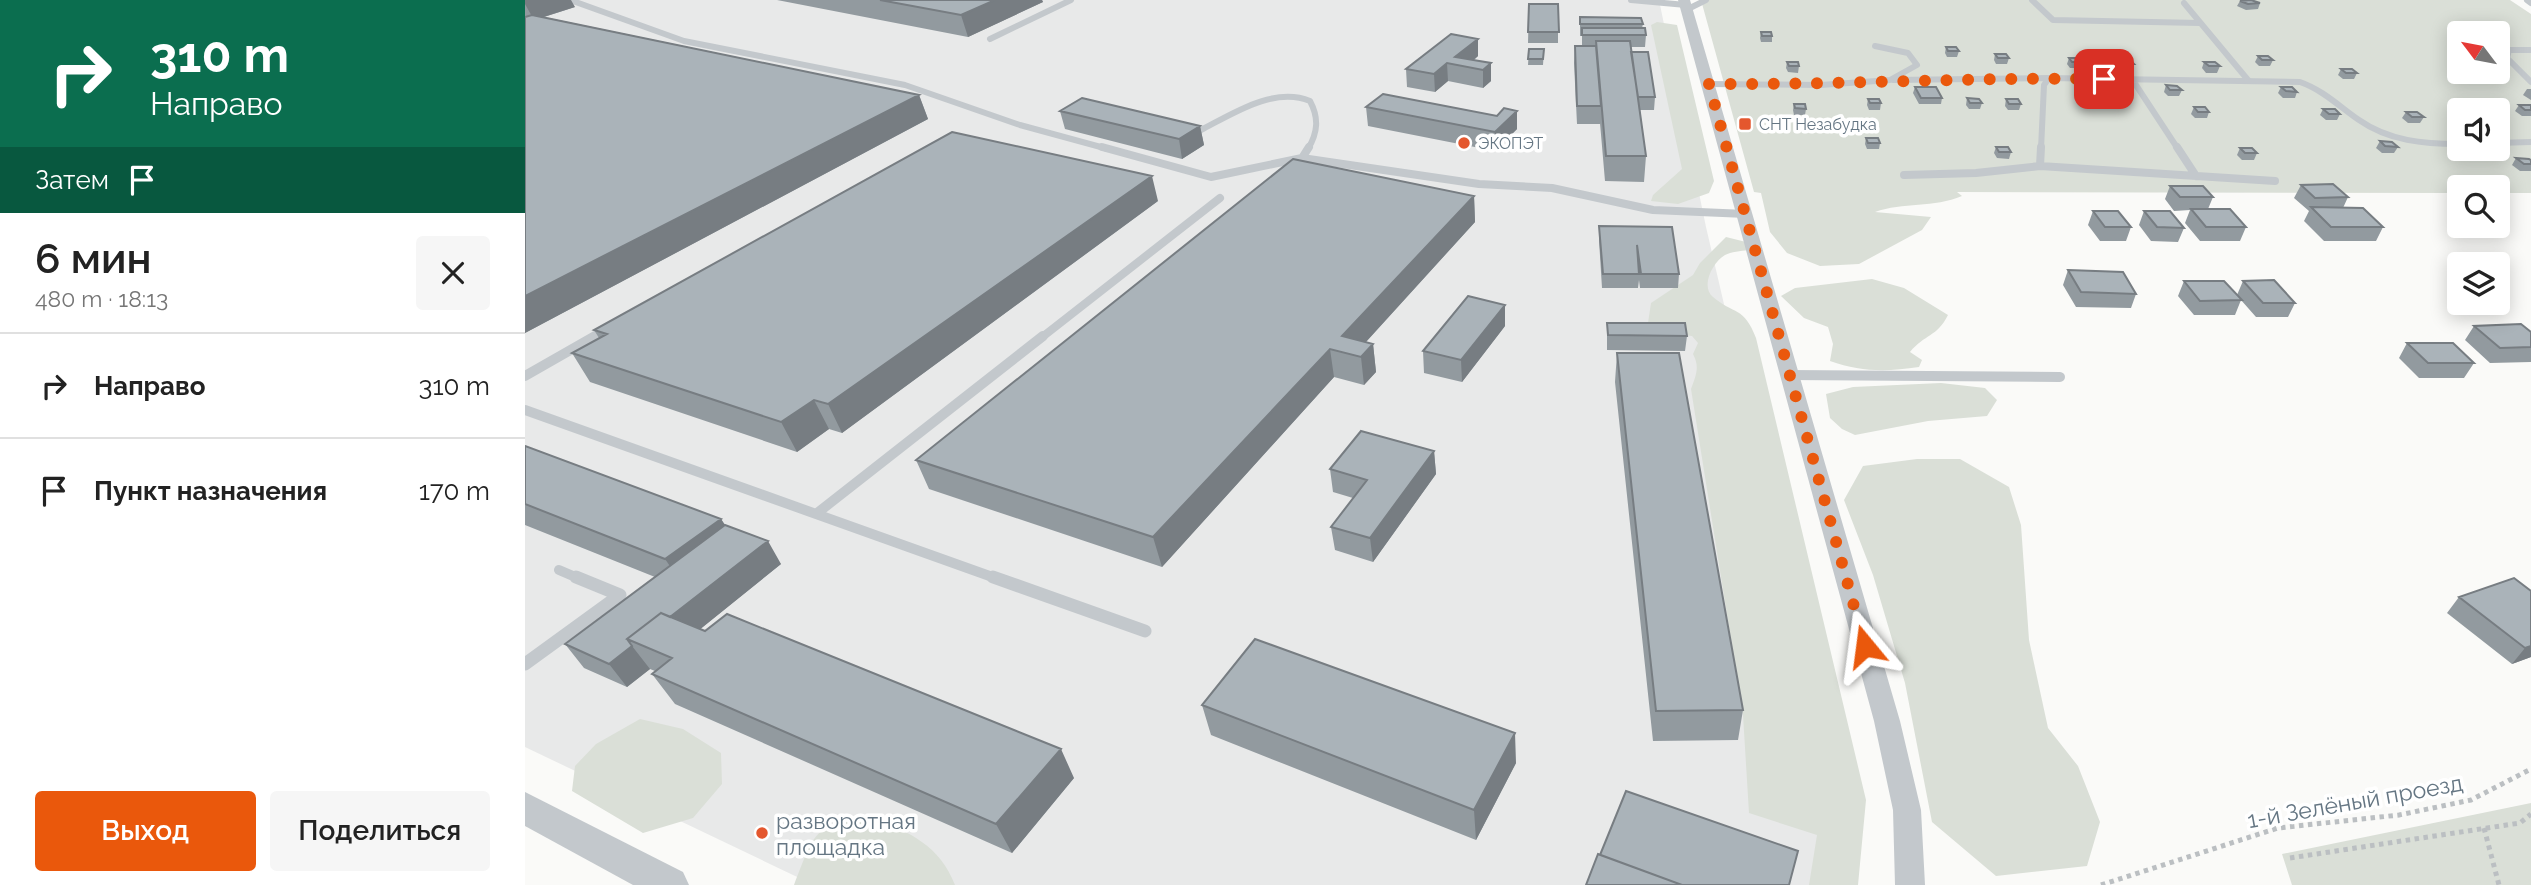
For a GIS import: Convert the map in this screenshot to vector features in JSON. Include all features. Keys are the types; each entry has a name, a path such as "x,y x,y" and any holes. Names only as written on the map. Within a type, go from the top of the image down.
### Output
{"street":[{"path":"1691,4 1709,84 1788,375 1887,721 1907,810 1910,885"},
{"path":"525,808 670,885"}],"lane":[{"path":"570,0 684,40 905,85 1020,125 1211,177 1302,158 1479,184 1552,188 1653,210 1746,214"},
{"path":"990,39 1071,0"},
{"path":"1631,0 1691,4"},
{"path":"2032,0 2053,20 2200,23"},
{"path":"2184,3 2248,80"},
{"path":"1875,46 1908,53 1917,65 1890,80"},
{"path":"2531,50 2509,50 2507,58 2531,82"},
{"path":"1709,84 1821,85 1890,80 2049,78 2299,82 2317,87 2360,121 2380,132 2406,139 2447,143"},
{"path":"2040,166 2044,85 2049,78"},
{"path":"2132,79 2196,176"},
{"path":"1201,130 1261,102 1292,94 1305,98 1315,108 1318,124 1315,138 1302,158"},
{"path":"2510,143 2531,142"},
{"path":"1904,175 1976,173 2040,166 2276,181"},
{"path":"816,514 1220,198"},
{"path":"525,376 622,322"},
{"path":"1788,375 2060,377"},
{"path":"525,410 1145,631"},
{"path":"525,664 620,595 559,570"}],"path":[{"name":"1-й Зелёный проезд","path":"2101,885 2278,828 2399,815 2472,800 2531,769"},
{"path":"2290,858 2520,822 2531,814"},
{"path":"2484,828 2499,885"}],"shaded area":[{"path":"525,0 1659,0 1706,227 1839,797 1837,885 814,885 525,747"},
{"path":"1701,0 2510,0 2531,14 2531,193 2510,193 2510,175 2447,175 2447,193 1957,192 1962,196 1941,202 1875,212 1931,217 1922,230 1859,264 1820,266 1787,253 1770,232 1761,193 1754,192"},
{"path":"1657,22 1677,25 1714,181 1709,193 1678,204 1651,201 1653,195 1682,169 1651,25"},
{"path":"1726,237 1746,242 1748,250 1730,253 1721,258 1710,274 1709,292 1720,303 1743,316 1756,338 1866,800 1858,885 1809,885 1817,835 1749,813 1743,715 1691,389 1697,367 1693,354 1698,343 1692,336 1662,333 1648,323 1651,303 1693,275 1700,263"},
{"path":"1872,279 1904,288 1948,315 1940,328 1910,352 1922,360 1919,367 1874,370 1830,361 1833,344 1828,327 1804,318 1781,296 1795,288"},
{"path":"1941,383 1985,388 1997,400 1987,416 1928,421 1855,435 1842,429 1830,418 1826,394 1853,387"},
{"path":"1917,459 1960,459 2009,487 2021,525 2029,640 2048,728 2078,766 2100,822 2087,866 1996,876 1932,822 1905,683 1873,575 1844,500 1863,466"},
{"path":"640,719 683,729 721,753 722,784 693,818 643,833 572,791 575,766 596,744"},
{"path":"2531,803 2531,885 2292,885 2282,854"},
{"path":"873,818 911,835 932,850 949,871 955,885 794,885 807,852 819,834 838,824"}],"building":[{"path":"880,0 995,0 961,15"},
{"path":"2240,1 2260,3 2248,4"},
{"path":"1529,4 1558,4 1559,32 1528,32"},
{"path":"532,15 919,95 525,296 525,17"},
{"path":"1580,17 1641,18 1643,24 1580,24"},
{"path":"1582,28 1645,28 1646,35 1582,35"},
{"path":"1761,32 1771,32 1772,36 1762,36"},
{"path":"1451,34 1478,39 1455,57 1491,63 1483,70 1447,63 1434,74 1406,69"},
{"path":"1596,41 1630,41 1646,156 1606,156"},
{"path":"1575,46 1596,46 1601,106 1577,106"},
{"path":"1946,47 1956,47 1959,51 1948,51"},
{"path":"1529,49 1544,49 1543,59 1528,59"},
{"path":"1631,52 1648,52 1655,97 1638,97"},
{"path":"1995,54 2006,54 2009,58 1998,58"},
{"path":"2258,56 2268,56 2273,60 2262,60"},
{"path":"2069,58 2079,58 2083,62 2072,62"},
{"path":"2120,60 2130,60 2134,64 2123,64"},
{"path":"1787,62 1798,62 1799,66 1789,66"},
{"path":"2204,62 2215,62 2220,66 2209,66"},
{"path":"2341,69 2352,69 2357,73 2346,73"},
{"path":"2108,85 2119,85 2123,89 2112,89"},
{"path":"2166,85 2177,86 2182,90 2170,90"},
{"path":"1915,87 1936,87 1942,98 1921,98"},
{"path":"2281,87 2292,87 2297,92 2286,91"},
{"path":"1383,94 1497,116 1504,108 1517,111 1495,132 1366,107"},
{"path":"1082,98 1200,126 1179,139 1060,111"},
{"path":"1967,98 1979,99 1982,103 1970,103"},
{"path":"1868,99 1879,99 1881,103 1870,103"},
{"path":"2006,99 2018,99 2021,104 2009,104"},
{"path":"1794,104 1805,104 1806,109 1795,108"},
{"path":"2519,105 2531,105 2531,110 2525,110"},
{"path":"2194,107 2205,107 2209,112 2198,112"},
{"path":"2323,109 2335,109 2340,114 2329,114"},
{"path":"2406,112 2417,112 2424,117 2412,117"},
{"path":"952,132 1152,176 828,404 814,400 781,422 572,353 607,334 594,330"},
{"path":"1866,138 1878,138 1880,143 1868,143"},
{"path":"2380,141 2392,142 2398,147 2385,146"},
{"path":"1996,147 2008,147 2011,152 1999,152"},
{"path":"2240,148 2252,148 2257,153 2245,153"},
{"path":"2516,158 2529,159 2531,164 2524,164"},
{"path":"1293,159 1474,196 1342,336 1373,344 1361,357 1330,349 1153,537 916,460"},
{"path":"2333,184 2348,197 2315,198 2301,185"},
{"path":"2170,186 2203,186 2213,197 2180,197"},
{"path":"2311,207 2363,208 2383,227 2331,227"},
{"path":"2191,209 2230,209 2246,227 2206,227"},
{"path":"2093,211 2118,211 2131,227 2105,227"},
{"path":"2144,211 2170,211 2184,228 2157,227"},
{"path":"1599,226 1672,227 1679,274 1641,274 1637,245 1639,274 1603,274"},
{"path":"2068,270 2123,272 2136,294 2081,292"},
{"path":"2274,280 2295,303 2263,303 2243,281"},
{"path":"2184,281 2224,281 2242,300 2200,301"},
{"path":"1468,296 1505,305 1461,360 1423,351"},
{"path":"1607,323 1685,323 1687,336 1608,335"},
{"path":"2521,324 2531,332 2531,347 2500,348 2474,326"},
{"path":"2407,343 2453,343 2474,363 2428,363"},
{"path":"1617,353 1679,353 1743,710 1656,711"},
{"path":"1361,431 1434,451 1370,538 1331,527 1367,480 1330,469"},
{"path":"525,446 721,519 665,559 525,504"},
{"path":"725,525 768,541 670,617 661,613 627,639 632,646 609,664 565,644"},
{"path":"2514,578 2531,591 2531,646 2525,648 2459,597"},
{"path":"661,613 705,631 727,614 1061,749 996,824 652,674 672,658 627,639"},
{"path":"1255,639 1515,733 1474,810 1202,705"},
{"path":"1626,791 1798,851 1789,885 1682,885 1600,855"},
{"path":"1598,854 1682,885 1586,885"}],"place":[{"name":"СНТ Незабудка","path":"1745,124"},
{"name":"ЭКОПЭТ","path":"1464,143"},
{"name":"разворотная площадка","path":"762,833"}],"route":[{"path":"1865,646 1709,84 1821,85 1890,80 2104,79"}]}
